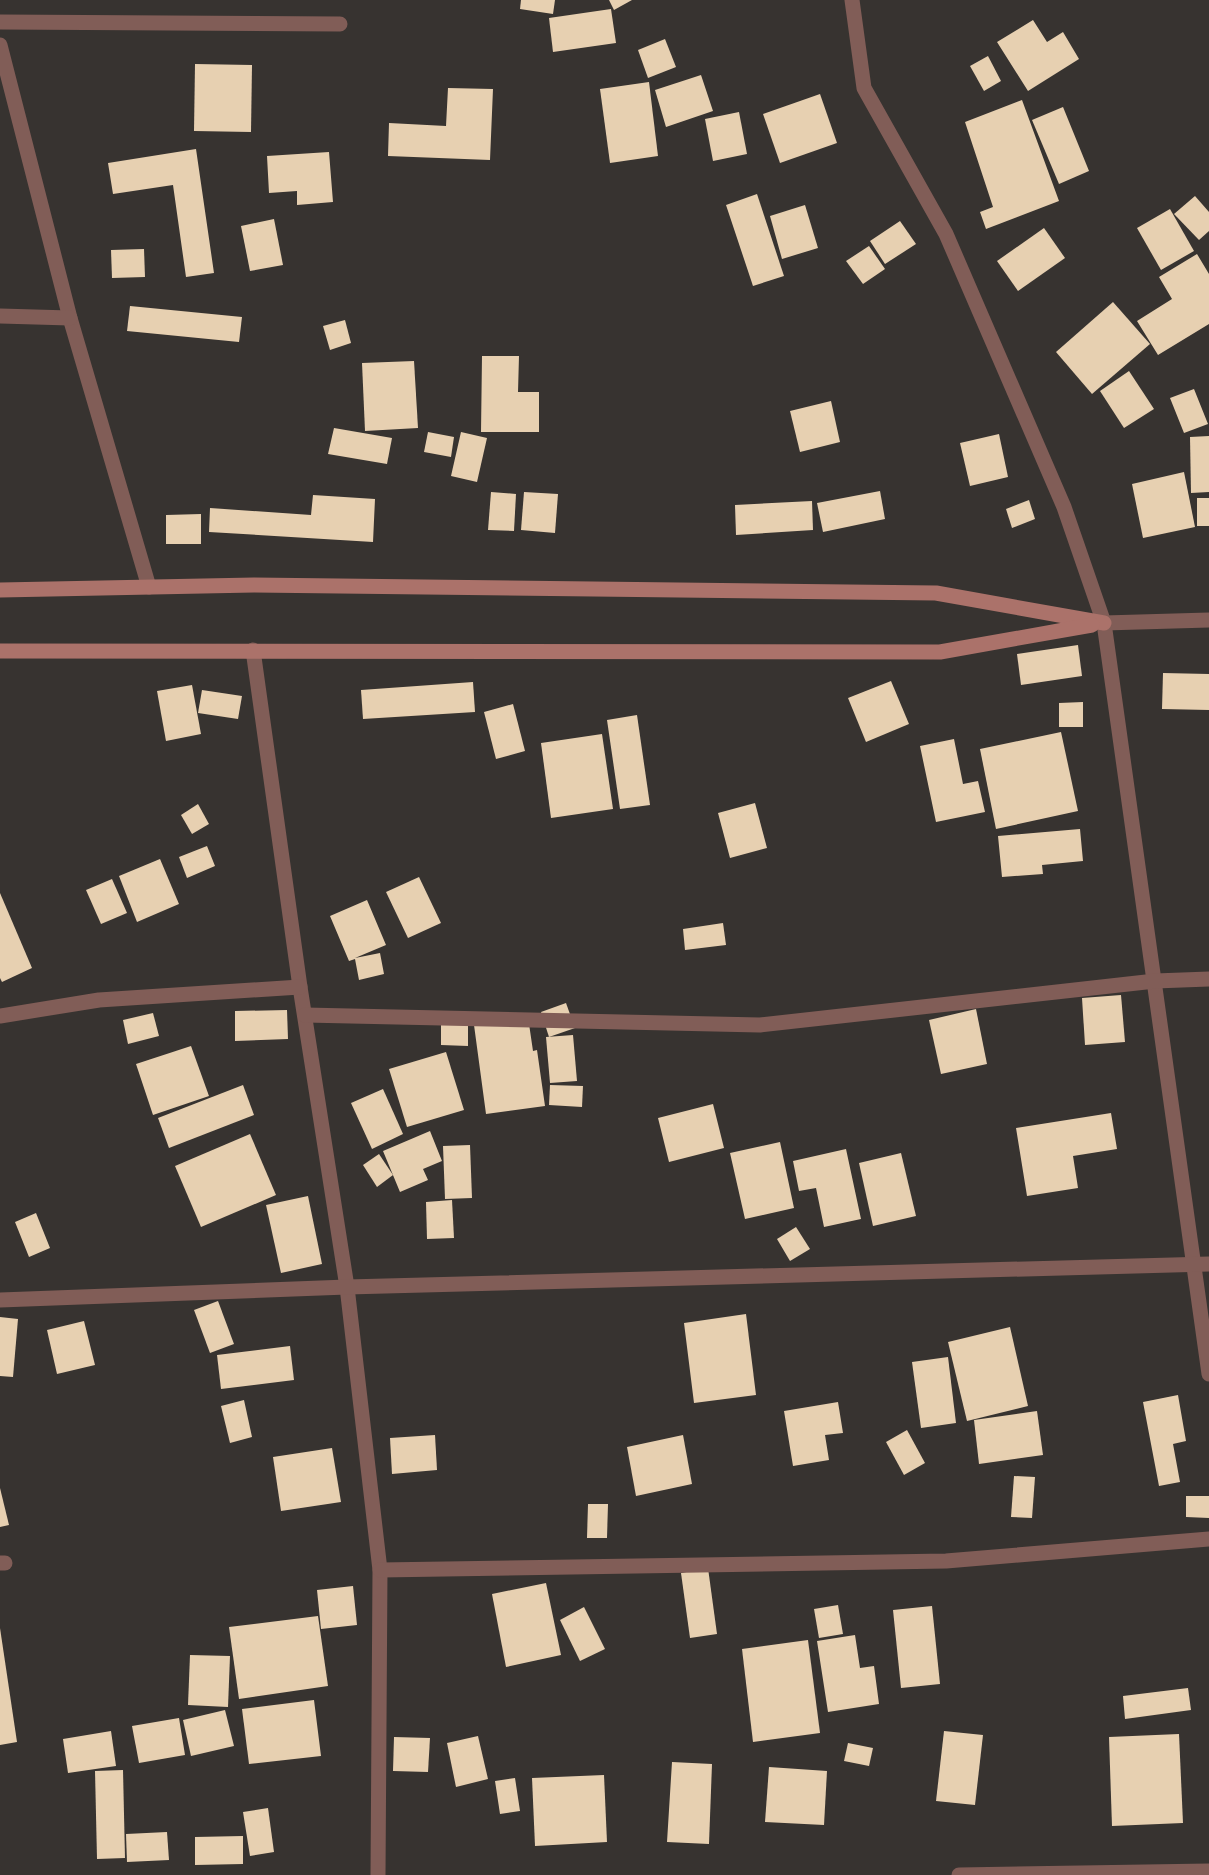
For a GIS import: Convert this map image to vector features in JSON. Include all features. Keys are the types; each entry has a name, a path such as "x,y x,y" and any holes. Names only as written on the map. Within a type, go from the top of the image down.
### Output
{"main road":[{"path":"0,590 254,585 936,593 1104,623"},
{"path":"0,651 940,652 1104,623"}],"street":[{"path":"852,0 864,88 945,234 1064,507 1104,623 1155,981 1202,1264 1209,1374"},
{"path":"0,22 340,24"},
{"path":"0,45 70,318 149,587"},
{"path":"0,316 70,318"},
{"path":"1104,623 1209,620"},
{"path":"254,650 300,987 347,1287 380,1570 378,1875"},
{"path":"305,1015 760,1025 1155,981 1209,980"},
{"path":"0,1016 99,1000 300,987"},
{"path":"0,1300 347,1287 1202,1264"},
{"path":"380,1570 946,1561 1209,1539"},
{"path":"959,1875 1209,1871"}],"building":[{"path":"521,0 555,0 553,14 520,9"},
{"path":"609,0 632,0 614,10"},
{"path":"611,9 616,43 553,52 549,18"},
{"path":"1033,20 1047,42 1063,32 1079,59 1028,91 997,42"},
{"path":"665,39 676,67 648,78 638,50"},
{"path":"988,56 1001,81 984,91 970,66"},
{"path":"195,64 252,65 251,132 194,131"},
{"path":"701,75 713,111 666,127 655,90"},
{"path":"649,82 658,156 610,163 600,89"},
{"path":"448,88 493,89 490,160 388,156 389,123 446,126"},
{"path":"820,94 837,143 780,163 763,114"},
{"path":"1022,100 1059,201 986,229 980,212 993,207 965,122"},
{"path":"1063,107 1089,171 1059,184 1032,120"},
{"path":"739,112 747,154 713,161 705,119"},
{"path":"196,149 214,273 186,277 173,185 113,194 108,163"},
{"path":"329,152 333,202 297,205 297,191 269,193 267,156"},
{"path":"757,194 784,276 753,286 726,205"},
{"path":"1195,196 1209,212 1209,231 1199,240 1174,214"},
{"path":"805,205 818,248 782,259 770,216"},
{"path":"1170,209 1194,251 1161,270 1137,228"},
{"path":"274,219 283,265 250,271 241,226"},
{"path":"900,221 916,244 885,264 870,241"},
{"path":"1044,228 1065,258 1018,291 997,261"},
{"path":"869,246 885,269 863,284 846,261"},
{"path":"144,249 145,277 112,278 111,250"},
{"path":"1197,254 1209,274 1209,324 1158,355 1137,321 1172,299 1159,277"},
{"path":"1113,302 1150,344 1092,394 1056,352"},
{"path":"130,306 242,317 239,342 127,331"},
{"path":"345,320 351,343 330,350 323,326"},
{"path":"482,356 519,356 518,392 539,392 539,432 481,432"},
{"path":"414,361 418,428 365,431 362,363"},
{"path":"1129,371 1154,409 1124,428 1100,391"},
{"path":"1194,389 1208,424 1184,433 1170,398"},
{"path":"831,401 840,442 800,452 790,411"},
{"path":"334,428 392,438 387,464 328,454"},
{"path":"428,432 454,437 451,457 424,452"},
{"path":"461,432 487,438 477,482 451,476"},
{"path":"999,434 1008,477 970,486 960,443"},
{"path":"1209,436 1209,492 1191,493 1190,437"},
{"path":"1184,472 1195,527 1143,538 1132,484"},
{"path":"880,491 885,519 823,532 817,503"},
{"path":"491,492 516,494 514,531 488,530"},
{"path":"524,492 558,494 555,533 521,530"},
{"path":"313,495 375,499 373,542 209,532 210,508 311,515"},
{"path":"1197,498 1209,498 1209,526 1197,526"},
{"path":"1029,500 1035,519 1012,528 1006,509"},
{"path":"812,501 813,530 736,535 735,505"},
{"path":"201,514 201,544 166,544 166,515"},
{"path":"1078,645 1082,676 1021,685 1017,654"},
{"path":"1163,673 1209,674 1209,710 1162,709"},
{"path":"891,681 909,724 866,742 848,698"},
{"path":"473,682 475,712 363,719 361,690"},
{"path":"192,685 201,734 166,741 157,691"},
{"path":"202,690 242,696 238,719 198,713"},
{"path":"1083,702 1083,727 1059,727 1059,703"},
{"path":"513,704 525,751 496,759 484,712"},
{"path":"637,715 650,805 620,809 607,720"},
{"path":"1061,732 1078,811 996,829 980,749"},
{"path":"602,734 613,809 551,818 541,743"},
{"path":"954,739 963,784 978,781 985,812 936,822 920,746"},
{"path":"755,803 767,848 730,858 718,813"},
{"path":"198,804 209,824 192,834 181,815"},
{"path":"1080,829 1083,861 1042,865 1043,874 1002,877 998,836"},
{"path":"207,846 215,866 187,878 179,857"},
{"path":"160,859 179,904 137,922 119,876"},
{"path":"419,877 441,923 408,938 386,892"},
{"path":"112,879 127,913 101,924 86,890"},
{"path":"0,893 32,968 2,982 0,978"},
{"path":"367,900 386,945 355,958 380,953 384,974 359,980 355,959 349,961 330,916"},
{"path":"723,923 726,945 685,950 683,929"},
{"path":"1121,995 1125,1042 1085,1045 1082,998"},
{"path":"566,1003 575,1028 549,1037 541,1012"},
{"path":"976,1009 987,1064 941,1074 929,1020"},
{"path":"287,1010 288,1039 235,1041 235,1011"},
{"path":"153,1013 159,1036 128,1044 123,1020"},
{"path":"528,1017 533,1051 537,1050 545,1106 486,1114 474,1025"},
{"path":"441,1023 468,1023 468,1046 441,1045"},
{"path":"573,1035 577,1081 550,1083 546,1037"},
{"path":"191,1046 209,1096 153,1115 136,1064"},
{"path":"446,1052 464,1110 407,1127 389,1069"},
{"path":"243,1085 254,1115 169,1148 158,1118"},
{"path":"550,1085 583,1086 582,1107 549,1105"},
{"path":"383,1089 403,1134 372,1149 351,1103"},
{"path":"713,1104 724,1148 669,1162 658,1118"},
{"path":"1111,1113 1117,1149 1073,1156 1078,1188 1027,1196 1016,1128"},
{"path":"430,1131 442,1161 423,1169 428,1180 400,1192 383,1151"},
{"path":"250,1134 276,1195 201,1227 175,1166"},
{"path":"780,1142 794,1208 745,1219 730,1153"},
{"path":"470,1145 472,1198 445,1199 443,1146"},
{"path":"846,1149 861,1219 824,1227 816,1188 799,1191 793,1161"},
{"path":"901,1153 916,1216 873,1226 859,1163"},
{"path":"379,1154 393,1175 377,1187 363,1165"},
{"path":"308,1196 322,1264 281,1273 266,1205"},
{"path":"452,1200 454,1238 427,1239 426,1202"},
{"path":"36,1213 50,1248 29,1257 15,1222"},
{"path":"796,1227 810,1249 790,1261 777,1239"},
{"path":"218,1301 234,1344 210,1353 194,1310"},
{"path":"746,1314 756,1395 694,1403 684,1323"},
{"path":"0,1317 18,1319 13,1377 0,1376"},
{"path":"84,1321 95,1365 57,1374 47,1330"},
{"path":"1010,1327 1028,1406 967,1421 948,1342"},
{"path":"290,1346 294,1380 221,1389 217,1355"},
{"path":"948,1357 956,1423 921,1428 912,1362"},
{"path":"1178,1395 1186,1441 1173,1444 1180,1482 1159,1486 1143,1402"},
{"path":"244,1400 252,1437 230,1443 221,1406"},
{"path":"838,1402 843,1433 825,1435 829,1460 793,1466 784,1411"},
{"path":"1037,1411 1043,1455 979,1464 974,1420"},
{"path":"907,1430 925,1463 904,1475 886,1442"},
{"path":"435,1435 437,1470 392,1474 390,1438"},
{"path":"683,1435 692,1484 636,1496 627,1447"},
{"path":"332,1448 341,1502 281,1511 273,1457"},
{"path":"1014,1476 1035,1477 1032,1518 1011,1517"},
{"path":"0,1488 9,1525 0,1527"},
{"path":"1186,1496 1209,1496 1209,1518 1186,1517"},
{"path":"588,1504 608,1504 607,1538 587,1538"},
{"path":"708,1568 717,1634 690,1638 681,1573"},
{"path":"546,1583 561,1655 506,1667 492,1594"},
{"path":"353,1586 357,1625 321,1629 317,1590"},
{"path":"838,1605 843,1634 819,1638 814,1609"},
{"path":"932,1606 940,1684 901,1688 893,1610"},
{"path":"584,1607 605,1649 580,1661 560,1620"},
{"path":"318,1616 328,1686 239,1699 229,1627"},
{"path":"0,1628 17,1742 0,1745"},
{"path":"855,1635 860,1668 874,1666 879,1704 828,1712 817,1641"},
{"path":"808,1640 820,1733 753,1742 742,1649"},
{"path":"190,1655 230,1656 228,1707 188,1705"},
{"path":"1188,1688 1191,1710 1125,1719 1123,1696"},
{"path":"314,1700 321,1756 249,1764 242,1709"},
{"path":"225,1710 234,1746 191,1756 183,1720"},
{"path":"179,1718 185,1755 139,1763 132,1726"},
{"path":"111,1731 116,1766 68,1773 63,1739"},
{"path":"944,1731 983,1735 975,1805 936,1801"},
{"path":"1179,1734 1183,1823 1112,1826 1109,1737"},
{"path":"478,1736 488,1779 456,1787 447,1743"},
{"path":"394,1737 430,1738 428,1772 393,1771"},
{"path":"848,1743 873,1748 869,1766 844,1761"},
{"path":"672,1762 712,1764 709,1844 667,1842"},
{"path":"769,1767 827,1771 824,1825 765,1822"},
{"path":"123,1770 125,1858 97,1859 95,1771"},
{"path":"604,1775 607,1842 535,1846 532,1778"},
{"path":"515,1778 520,1811 500,1814 495,1781"},
{"path":"268,1808 274,1852 250,1856 243,1812"},
{"path":"167,1832 169,1860 127,1862 126,1834"},
{"path":"243,1836 243,1864 195,1865 195,1837"}]}
